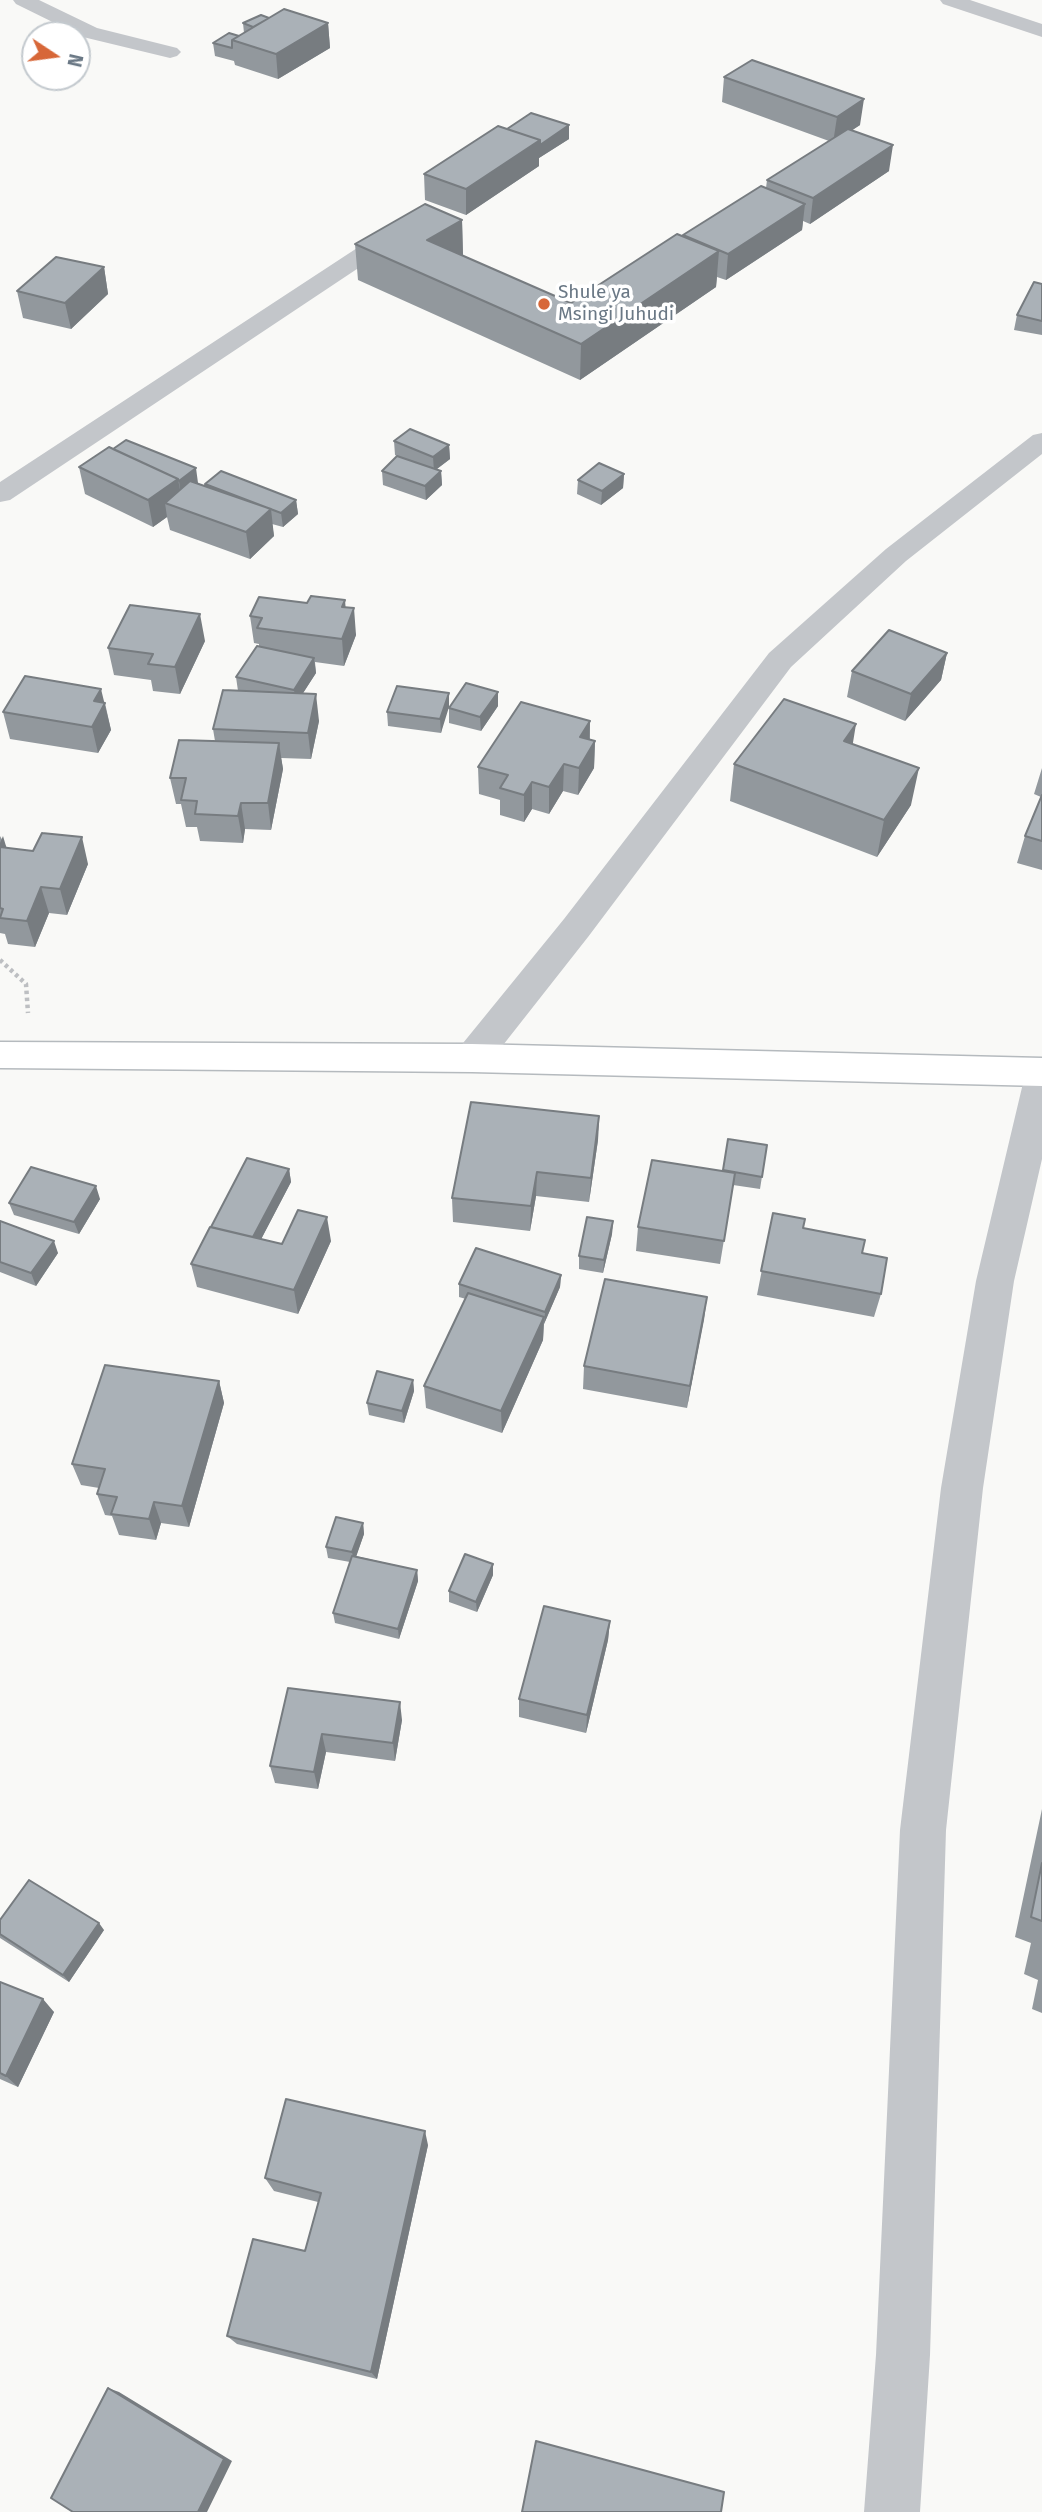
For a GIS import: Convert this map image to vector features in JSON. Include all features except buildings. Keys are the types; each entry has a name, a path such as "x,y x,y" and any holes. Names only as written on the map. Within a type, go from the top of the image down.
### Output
{"street":[{"path":"23,0 90,33 170,52"},
{"path":"950,0 1042,31"},
{"path":"0,494 388,238"},
{"path":"472,1058 576,928 780,660 896,555 1042,441"},
{"path":"16,1056 472,1058 1042,1072"},
{"path":"892,2512 903,2355 923,1830 966,1462 995,1281 1042,1079"}],"path":[{"path":"0,960 26,984 16,1056"}],"place":[{"name":"Shule ya Msingi Juhudi","path":"544,304"}]}
